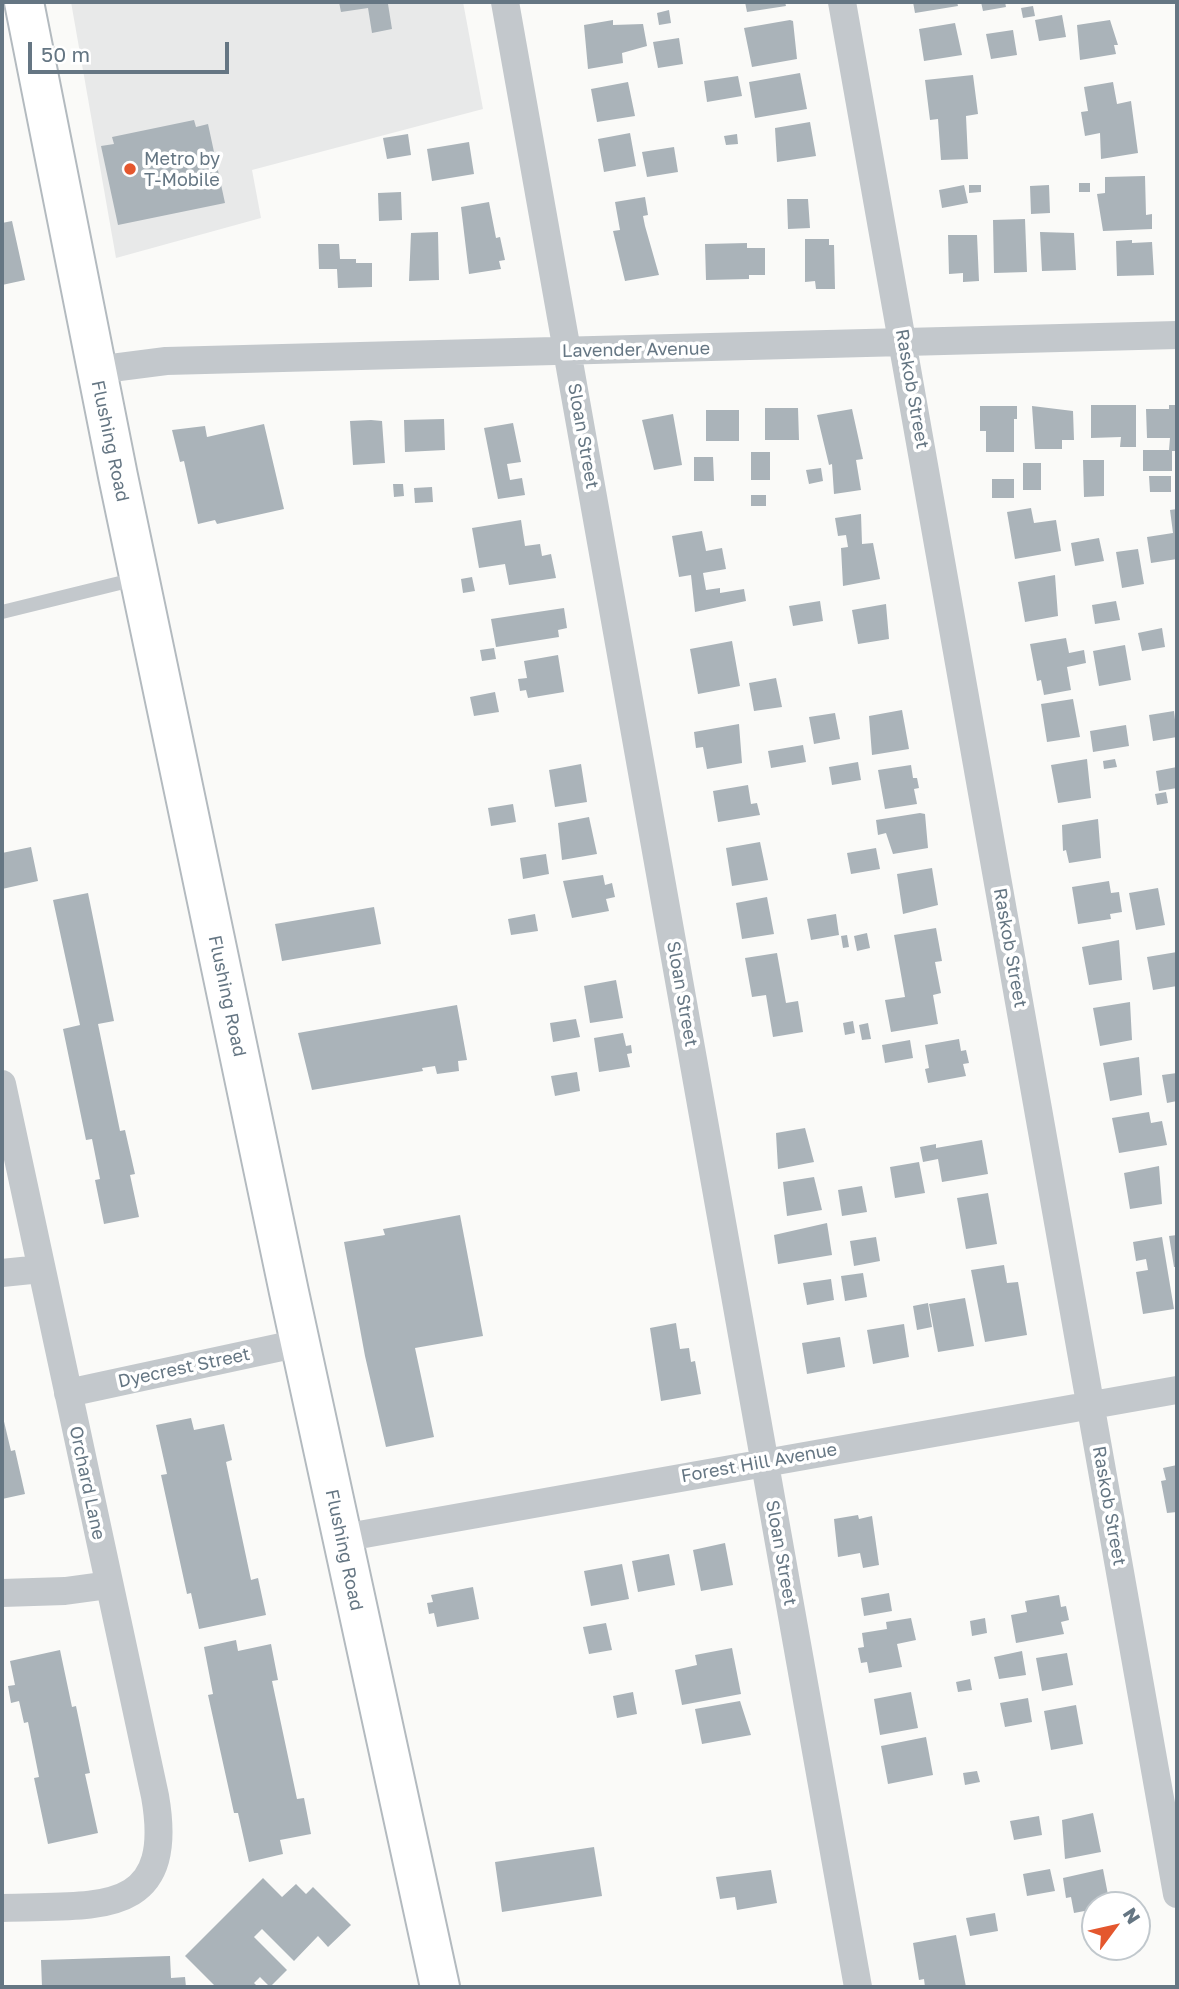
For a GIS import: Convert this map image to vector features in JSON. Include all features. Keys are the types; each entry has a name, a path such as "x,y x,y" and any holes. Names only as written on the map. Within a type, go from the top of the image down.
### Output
{"main road":[{"name":"Flushing Road","path":"24,2 139,578 300,1343 440,1987"}],"street":[{"name":"Sloan Street","path":"505,2 858,1987"},
{"name":"Raskob Street","path":"842,2 1177,1894"},
{"name":"Lavender Avenue","path":"96,370 166,361 1177,335"},
{"name":"Orchard Lane","path":"2,1084 160,1825 158,1857 146,1880 130,1894 109,1903 2,1908"},
{"path":"2,1273 41,1269"},
{"name":"Dyecrest Street","path":"68,1393 300,1343"},
{"name":"Forest Hill Avenue","path":"342,1538 1177,1390"},
{"path":"2,1593 65,1591 109,1585"}],"lane":[{"path":"2,612 139,578"}],"shaded area":[{"path":"71,2 463,2 483,109 252,170 261,218 116,258"}],"building":[{"path":"339,2 392,2 388,4 392,29 372,33 368,8 341,12"},
{"path":"745,2 785,2 786,6 747,12"},
{"path":"913,2 957,2 958,6 915,13"},
{"path":"981,2 1005,2 1006,7 983,11"},
{"path":"1033,6 1035,16 1023,18 1021,8"},
{"path":"669,10 671,23 659,25 657,13"},
{"path":"1062,15 1066,37 1039,41 1035,20"},
{"path":"613,20 613,25 643,24 647,46 622,53 623,63 588,69 584,25"},
{"path":"1110,20 1118,45 1114,45 1116,54 1080,60 1077,25"},
{"path":"793,21 797,59 752,67 744,28"},
{"path":"955,23 962,55 924,61 919,29"},
{"path":"1013,30 1017,55 991,59 986,34"},
{"path":"679,38 683,64 658,68 653,42"},
{"path":"800,73 807,109 755,118 749,82"},
{"path":"973,75 978,114 966,116 968,159 941,160 938,119 930,120 925,80"},
{"path":"738,76 742,96 707,102 704,81"},
{"path":"628,82 635,116 597,122 591,89"},
{"path":"1113,82 1117,104 1131,101 1138,153 1101,159 1100,133 1085,136 1081,112 1088,111 1084,87"},
{"path":"194,120 196,127 208,124 225,203 118,225 101,146 114,144 112,137"},
{"path":"810,122 816,156 777,162 775,128"},
{"path":"630,133 636,166 604,172 598,139"},
{"path":"408,134 411,155 387,159 383,138"},
{"path":"737,134 738,144 726,145 724,136"},
{"path":"469,142 474,174 432,181 427,149"},
{"path":"674,147 678,172 647,177 642,152"},
{"path":"1145,176 1146,215 1152,214 1152,229 1103,231 1097,194 1105,193 1105,177"},
{"path":"1079,183 1090,183 1090,192 1079,192"},
{"path":"964,185 968,203 942,208 939,190"},
{"path":"969,185 981,185 981,192 969,193"},
{"path":"1049,185 1050,213 1031,214 1030,186"},
{"path":"401,192 402,220 379,221 378,193"},
{"path":"645,197 648,215 643,216 659,275 625,281 613,231 620,230 615,202"},
{"path":"787,199 808,199 810,228 788,229"},
{"path":"489,202 496,238 500,237 505,260 499,261 501,269 469,274 461,207"},
{"path":"1025,219 1027,272 994,273 993,220"},
{"path":"12,221 25,280 2,285 2,223"},
{"path":"438,232 439,280 409,281 411,233"},
{"path":"1040,232 1074,233 1076,270 1042,271"},
{"path":"948,235 977,235 979,281 963,282 963,273 949,274"},
{"path":"805,239 829,239 829,245 834,245 835,289 816,289 815,281 805,282"},
{"path":"1132,240 1132,243 1152,242 1154,275 1117,276 1116,241"},
{"path":"747,243 747,248 765,248 765,275 749,275 749,279 706,280 705,244"},
{"path":"318,244 339,244 340,259 372,263 372,287 338,288 337,269 319,269"},
{"path":"1091,405 1136,405 1136,447 1120,447 1121,437 1091,438"},
{"path":"1169,405 1177,405 1177,451 1172,451 1172,471 1143,471 1143,450 1169,450 1170,438 1147,438 1146,409 1169,409"},
{"path":"980,406 1017,406 1017,419 1014,419 1014,452 986,452 986,431 980,431"},
{"path":"1032,406 1073,411 1074,440 1062,440 1062,449 1035,449"},
{"path":"765,408 798,408 799,440 765,440"},
{"path":"852,409 863,459 856,460 861,490 834,494 832,464 829,465 817,415"},
{"path":"706,410 739,410 739,441 706,441"},
{"path":"673,414 682,465 654,470 642,420"},
{"path":"444,419 445,450 405,452 404,420"},
{"path":"350,421 382,421 385,463 353,465"},
{"path":"513,423 521,462 507,464 510,480 522,478 525,495 498,499 484,428"},
{"path":"264,424 284,509 217,524 215,520 198,524 184,461 180,462 172,430 205,426 207,437"},
{"path":"751,452 770,452 770,480 751,480"},
{"path":"694,457 713,457 714,481 694,481"},
{"path":"1083,460 1104,460 1104,496 1084,497"},
{"path":"1023,463 1041,463 1041,490 1023,490"},
{"path":"821,468 823,481 809,484 806,470"},
{"path":"1149,476 1171,476 1171,492 1150,492"},
{"path":"992,479 1014,479 1014,498 992,498"},
{"path":"393,484 403,484 404,496 394,497"},
{"path":"432,487 433,502 415,503 414,488"},
{"path":"751,495 766,495 766,506 751,506"},
{"path":"1031,508 1034,523 1056,520 1061,551 1015,559 1007,512"},
{"path":"1177,509 1177,559 1151,563 1147,537 1173,533 1170,510"},
{"path":"861,514 862,544 873,543 880,579 843,586 841,548 848,547 846,535 838,536 835,518"},
{"path":"521,520 525,546 540,544 542,556 551,554 556,578 509,585 505,564 479,568 472,528"},
{"path":"702,531 706,551 722,548 726,569 703,573 706,590 720,588 720,593 744,589 746,601 695,612 691,575 679,577 672,536"},
{"path":"1099,538 1104,561 1075,566 1071,543"},
{"path":"1138,549 1144,584 1122,588 1116,552"},
{"path":"1055,575 1058,616 1025,622 1018,582"},
{"path":"472,577 475,591 463,593 461,579"},
{"path":"820,601 823,621 793,626 789,606"},
{"path":"1116,601 1120,620 1095,624 1092,605"},
{"path":"886,604 889,639 858,644 852,610"},
{"path":"564,608 567,628 558,630 559,637 496,647 491,619"},
{"path":"1162,628 1165,647 1142,651 1138,633"},
{"path":"1066,638 1069,653 1084,650 1086,663 1067,667 1071,690 1044,695 1041,680 1037,681 1030,644"},
{"path":"732,641 740,686 698,694 690,649"},
{"path":"1125,645 1131,680 1099,686 1093,651"},
{"path":"494,648 496,659 482,661 480,650"},
{"path":"558,655 564,692 528,698 526,690 520,691 518,679 527,678 524,661"},
{"path":"776,678 782,707 754,711 749,683"},
{"path":"495,692 499,712 474,716 470,697"},
{"path":"1073,699 1080,737 1047,742 1041,704"},
{"path":"902,710 909,749 872,755 869,716"},
{"path":"1174,711 1177,737 1153,741 1149,715"},
{"path":"835,713 840,739 814,744 809,717"},
{"path":"739,724 742,763 707,769 703,747 696,748 694,732"},
{"path":"1126,725 1129,746 1093,752 1090,731"},
{"path":"803,745 806,762 771,768 768,751"},
{"path":"1087,759 1091,798 1058,803 1051,765"},
{"path":"1115,759 1117,767 1104,769 1103,761"},
{"path":"858,762 861,780 832,785 829,767"},
{"path":"581,764 587,802 555,807 549,770"},
{"path":"911,765 913,778 917,778 919,788 914,789 917,804 885,809 878,770"},
{"path":"1177,767 1177,788 1159,791 1156,771"},
{"path":"748,785 751,804 757,803 760,815 718,822 713,791"},
{"path":"1166,792 1168,803 1157,805 1155,794"},
{"path":"513,804 516,822 491,826 488,808"},
{"path":"925,814 928,848 893,854 886,833 878,835 876,820"},
{"path":"589,817 597,854 562,860 558,823"},
{"path":"1098,819 1101,858 1069,863 1066,850 1063,851 1062,825"},
{"path":"760,842 768,880 732,886 726,848"},
{"path":"31,847 38,881 2,889 2,853"},
{"path":"876,848 880,869 851,874 847,853"},
{"path":"546,854 549,874 523,879 520,858"},
{"path":"932,868 938,905 903,914 897,874"},
{"path":"603,875 605,885 612,883 615,897 606,899 609,911 572,918 563,881"},
{"path":"1109,881 1111,893 1119,892 1122,912 1110,914 1111,919 1078,924 1072,887"},
{"path":"1158,888 1165,925 1136,930 1129,893"},
{"path":"88,893 114,1021 98,1024 120,1131 125,1130 135,1174 130,1175 139,1217 104,1224 95,1180 100,1179 92,1139 86,1140 63,1029 80,1025 53,900"},
{"path":"767,897 774,934 742,939 736,903"},
{"path":"374,907 381,944 282,961 275,924"},
{"path":"535,914 538,931 511,935 508,919"},
{"path":"836,914 839,935 811,940 807,919"},
{"path":"936,928 942,961 935,962 941,993 933,995 938,1024 891,1032 885,1000 905,997 894,935"},
{"path":"867,933 870,948 857,951 854,936"},
{"path":"847,935 849,947 843,948 841,936"},
{"path":"1119,940 1122,980 1089,985 1082,947"},
{"path":"1177,952 1177,986 1153,990 1147,957"},
{"path":"777,953 786,1003 798,1001 803,1032 773,1037 766,995 752,997 745,958"},
{"path":"616,980 623,1018 590,1023 584,986"},
{"path":"1130,1002 1132,1040 1100,1046 1093,1008"},
{"path":"457,1005 467,1060 458,1061 459,1071 437,1074 435,1066 422,1068 423,1071 312,1090 298,1033"},
{"path":"576,1019 580,1037 553,1042 550,1023"},
{"path":"853,1021 855,1033 845,1035 843,1023"},
{"path":"868,1023 871,1039 862,1040 859,1025"},
{"path":"623,1033 626,1046 631,1045 632,1053 627,1054 630,1067 599,1072 594,1038"},
{"path":"959,1039 961,1051 966,1050 969,1063 963,1064 966,1076 928,1083 925,1069 929,1068 925,1045"},
{"path":"910,1040 913,1058 885,1063 882,1045"},
{"path":"1139,1057 1142,1095 1110,1101 1103,1063"},
{"path":"577,1072 580,1091 555,1096 551,1076"},
{"path":"1177,1073 1177,1101 1167,1103 1162,1075"},
{"path":"1149,1112 1151,1123 1162,1121 1167,1145 1119,1153 1112,1118"},
{"path":"805,1128 814,1162 778,1169 776,1133"},
{"path":"982,1140 988,1174 942,1182 938,1159 923,1162 920,1147 936,1144 936,1148"},
{"path":"919,1162 925,1193 895,1198 890,1167"},
{"path":"1159,1166 1162,1204 1130,1209 1124,1173"},
{"path":"814,1177 822,1210 787,1216 783,1182"},
{"path":"862,1186 867,1212 842,1216 838,1190"},
{"path":"988,1193 997,1244 966,1249 957,1198"},
{"path":"460,1215 483,1336 415,1348 434,1437 386,1447 365,1356 344,1242 385,1235 383,1229"},
{"path":"827,1223 832,1255 778,1264 774,1235"},
{"path":"1177,1235 1177,1267 1174,1267 1169,1236"},
{"path":"876,1237 880,1261 854,1266 850,1241"},
{"path":"1162,1237 1174,1309 1143,1314 1136,1272 1148,1270 1146,1259 1136,1261 1133,1242"},
{"path":"1004,1265 1007,1283 1018,1282 1027,1335 985,1342 971,1270"},
{"path":"863,1273 867,1297 845,1301 841,1276"},
{"path":"831,1279 834,1300 807,1305 803,1283"},
{"path":"965,1298 974,1346 938,1352 929,1304"},
{"path":"928,1303 932,1327 917,1330 913,1306"},
{"path":"676,1323 680,1349 689,1348 691,1362 695,1361 701,1394 661,1401 650,1328"},
{"path":"904,1324 909,1357 873,1364 867,1330"},
{"path":"840,1337 845,1367 807,1374 802,1343"},
{"path":"2,1413 11,1451 15,1450 25,1494 2,1499"},
{"path":"191,1418 194,1430 224,1424 232,1460 226,1462 251,1580 258,1578 266,1615 199,1629 191,1593 187,1594 161,1475 167,1474 156,1425"},
{"path":"1177,1465 1177,1512 1167,1513 1161,1481 1166,1480 1163,1468"},
{"path":"858,1515 859,1519 872,1516 879,1565 863,1568 860,1553 838,1557 834,1519"},
{"path":"725,1543 733,1585 701,1591 693,1550"},
{"path":"669,1554 675,1585 638,1592 632,1561"},
{"path":"622,1564 629,1599 591,1606 584,1571"},
{"path":"473,1587 479,1619 437,1627 434,1613 429,1614 427,1603 433,1602 431,1595"},
{"path":"889,1593 892,1611 864,1616 861,1598"},
{"path":"1059,1595 1061,1607 1066,1606 1069,1620 1061,1622 1064,1634 1016,1643 1011,1615 1027,1612 1025,1601"},
{"path":"911,1618 916,1640 897,1644 902,1667 869,1673 867,1662 861,1663 858,1648 864,1647 862,1633 887,1629 886,1622"},
{"path":"985,1618 987,1633 972,1636 970,1621"},
{"path":"606,1623 612,1650 589,1654 583,1627"},
{"path":"236,1640 238,1651 271,1644 278,1680 272,1681 297,1799 304,1798 311,1834 280,1840 283,1854 249,1862 238,1813 234,1813 208,1695 213,1694 204,1647"},
{"path":"732,1648 741,1694 682,1705 675,1670 697,1665 695,1655"},
{"path":"60,1650 72,1707 76,1706 90,1773 85,1774 98,1833 48,1844 34,1778 39,1777 28,1722 24,1723 19,1701 11,1703 8,1686 15,1685 10,1661"},
{"path":"1022,1651 1026,1675 999,1679 994,1657"},
{"path":"1067,1653 1073,1685 1042,1691 1036,1658"},
{"path":"970,1679 972,1690 958,1692 956,1682"},
{"path":"633,1692 637,1714 617,1718 613,1696"},
{"path":"911,1692 918,1728 880,1735 874,1699"},
{"path":"1028,1698 1032,1722 1005,1727 1000,1703"},
{"path":"740,1701 751,1735 702,1744 695,1709"},
{"path":"1076,1705 1083,1744 1051,1750 1044,1711"},
{"path":"926,1737 933,1775 888,1784 881,1746"},
{"path":"977,1771 980,1782 965,1785 963,1773"},
{"path":"1093,1813 1101,1852 1065,1859 1062,1820"},
{"path":"1039,1816 1042,1835 1014,1840 1010,1821"},
{"path":"594,1847 602,1896 502,1912 495,1862"},
{"path":"1050,1869 1055,1891 1027,1896 1023,1874"},
{"path":"1103,1869 1107,1891 1081,1891 1081,1912 1074,1913 1071,1897 1066,1898 1063,1878"},
{"path":"771,1870 777,1903 737,1910 735,1897 720,1899 716,1877"},
{"path":"263,1878 282,1897 296,1884 306,1894 313,1887 351,1925 328,1947 318,1936 294,1961 262,1929 254,1937 287,1970 270,1987 260,1977 254,1983 258,1987 216,1987 185,1956"},
{"path":"995,1913 998,1931 970,1936 966,1918"},
{"path":"956,1935 966,1987 925,1987 924,1979 919,1980 913,1943"},
{"path":"170,1956 171,1978 185,1977 186,1987 42,1987 41,1960"}],"place":[{"name":"Metro by T-Mobile","path":"130,169"}]}
